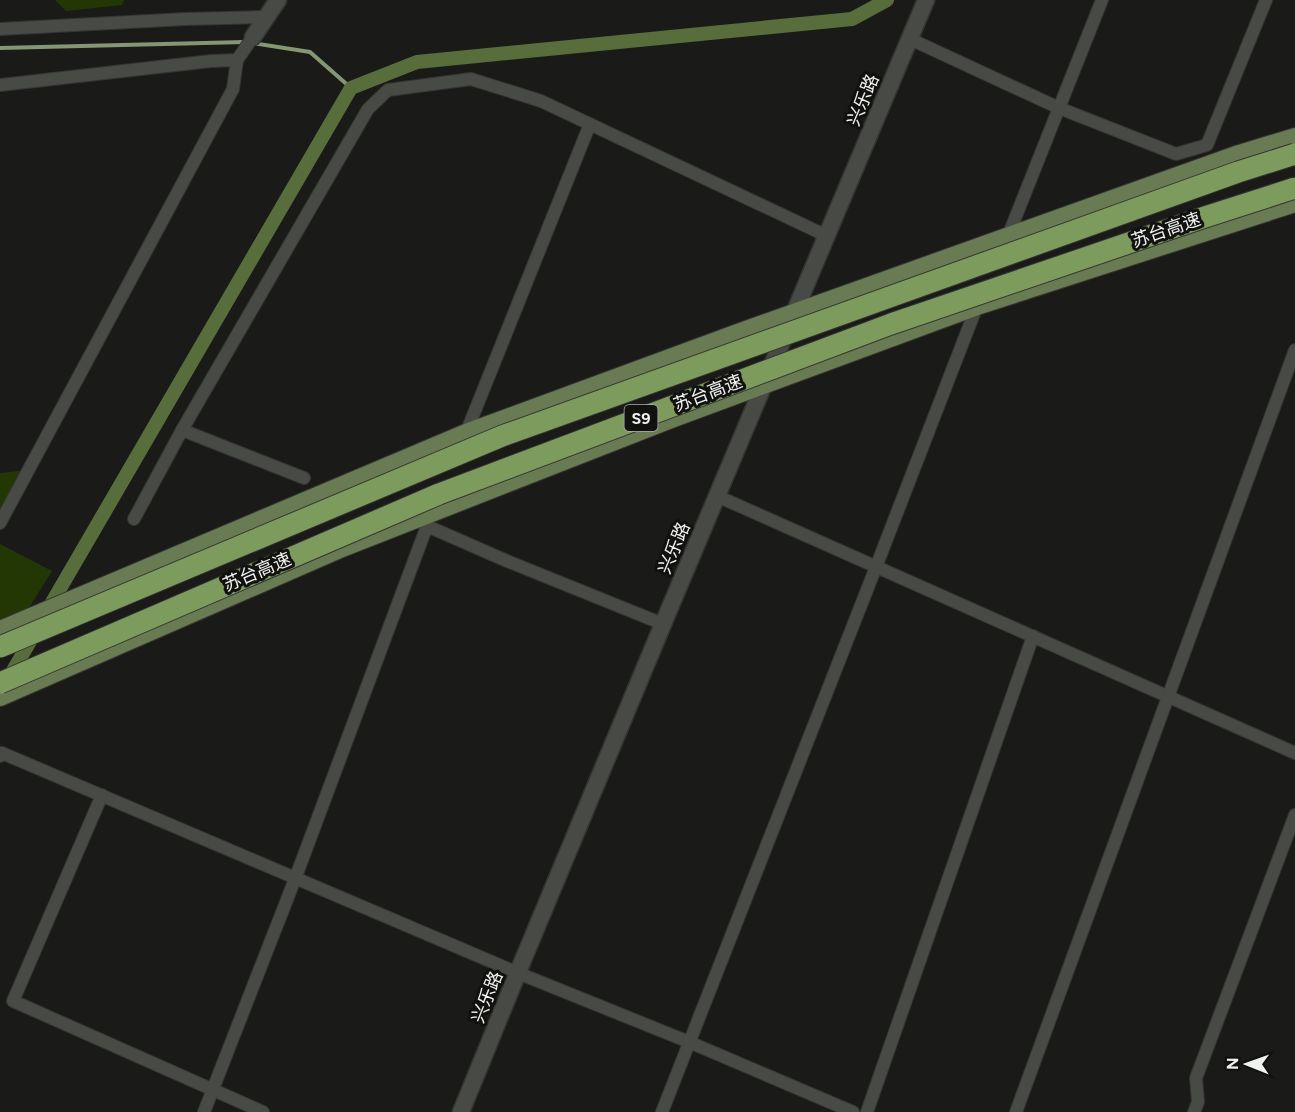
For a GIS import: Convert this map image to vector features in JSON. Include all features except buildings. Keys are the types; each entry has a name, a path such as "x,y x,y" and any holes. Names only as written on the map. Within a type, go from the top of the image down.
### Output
{"highway":[{"name":"苏台高速","path":"0,647 502,436 1238,172 1295,154"},
{"name":"苏台高速","path":"0,683 450,490 891,324 1295,188"}],"main road":[{"path":"249,43 278,0"},
{"name":"兴乐路","path":"461,1112 663,624 926,0"},
{"path":"0,630 465,433 795,312 1295,136"},
{"path":"0,697 342,548 671,418 977,306 1295,203"}],"street":[{"path":"1008,236 1102,0"},
{"path":"910,39 1059,108 1176,154 1207,145 1266,0"},
{"path":"0,29 267,17"},
{"path":"0,524 233,89 237,60 249,43"},
{"path":"0,85 237,60"},
{"path":"134,519 182,430 368,109 388,90 471,80 541,101 827,236"},
{"path":"465,433 590,124"},
{"path":"662,1112 977,306"},
{"path":"1016,1112 1295,350"},
{"path":"182,430 304,478"},
{"path":"717,496 1295,753"},
{"path":"204,1112 295,879 427,526 663,624"},
{"path":"867,1112 1033,636"},
{"path":"0,756 2,753 518,973 854,1112"},
{"path":"102,795 13,1001 263,1112"},
{"path":"1194,1112 1198,1102 1196,1078 1295,815"}],"green space":[{"path":"55,0 124,0 122,5 66,11"},
{"path":"29,470 0,523 0,473"},
{"path":"0,544 52,571 0,654"}],"waterway":[{"path":"47,611 351,88 417,62 852,19 887,0"},
{"path":"0,48 245,42"},
{"path":"252,43 310,52 351,88"},
{"path":"8,679 35,633"}]}
